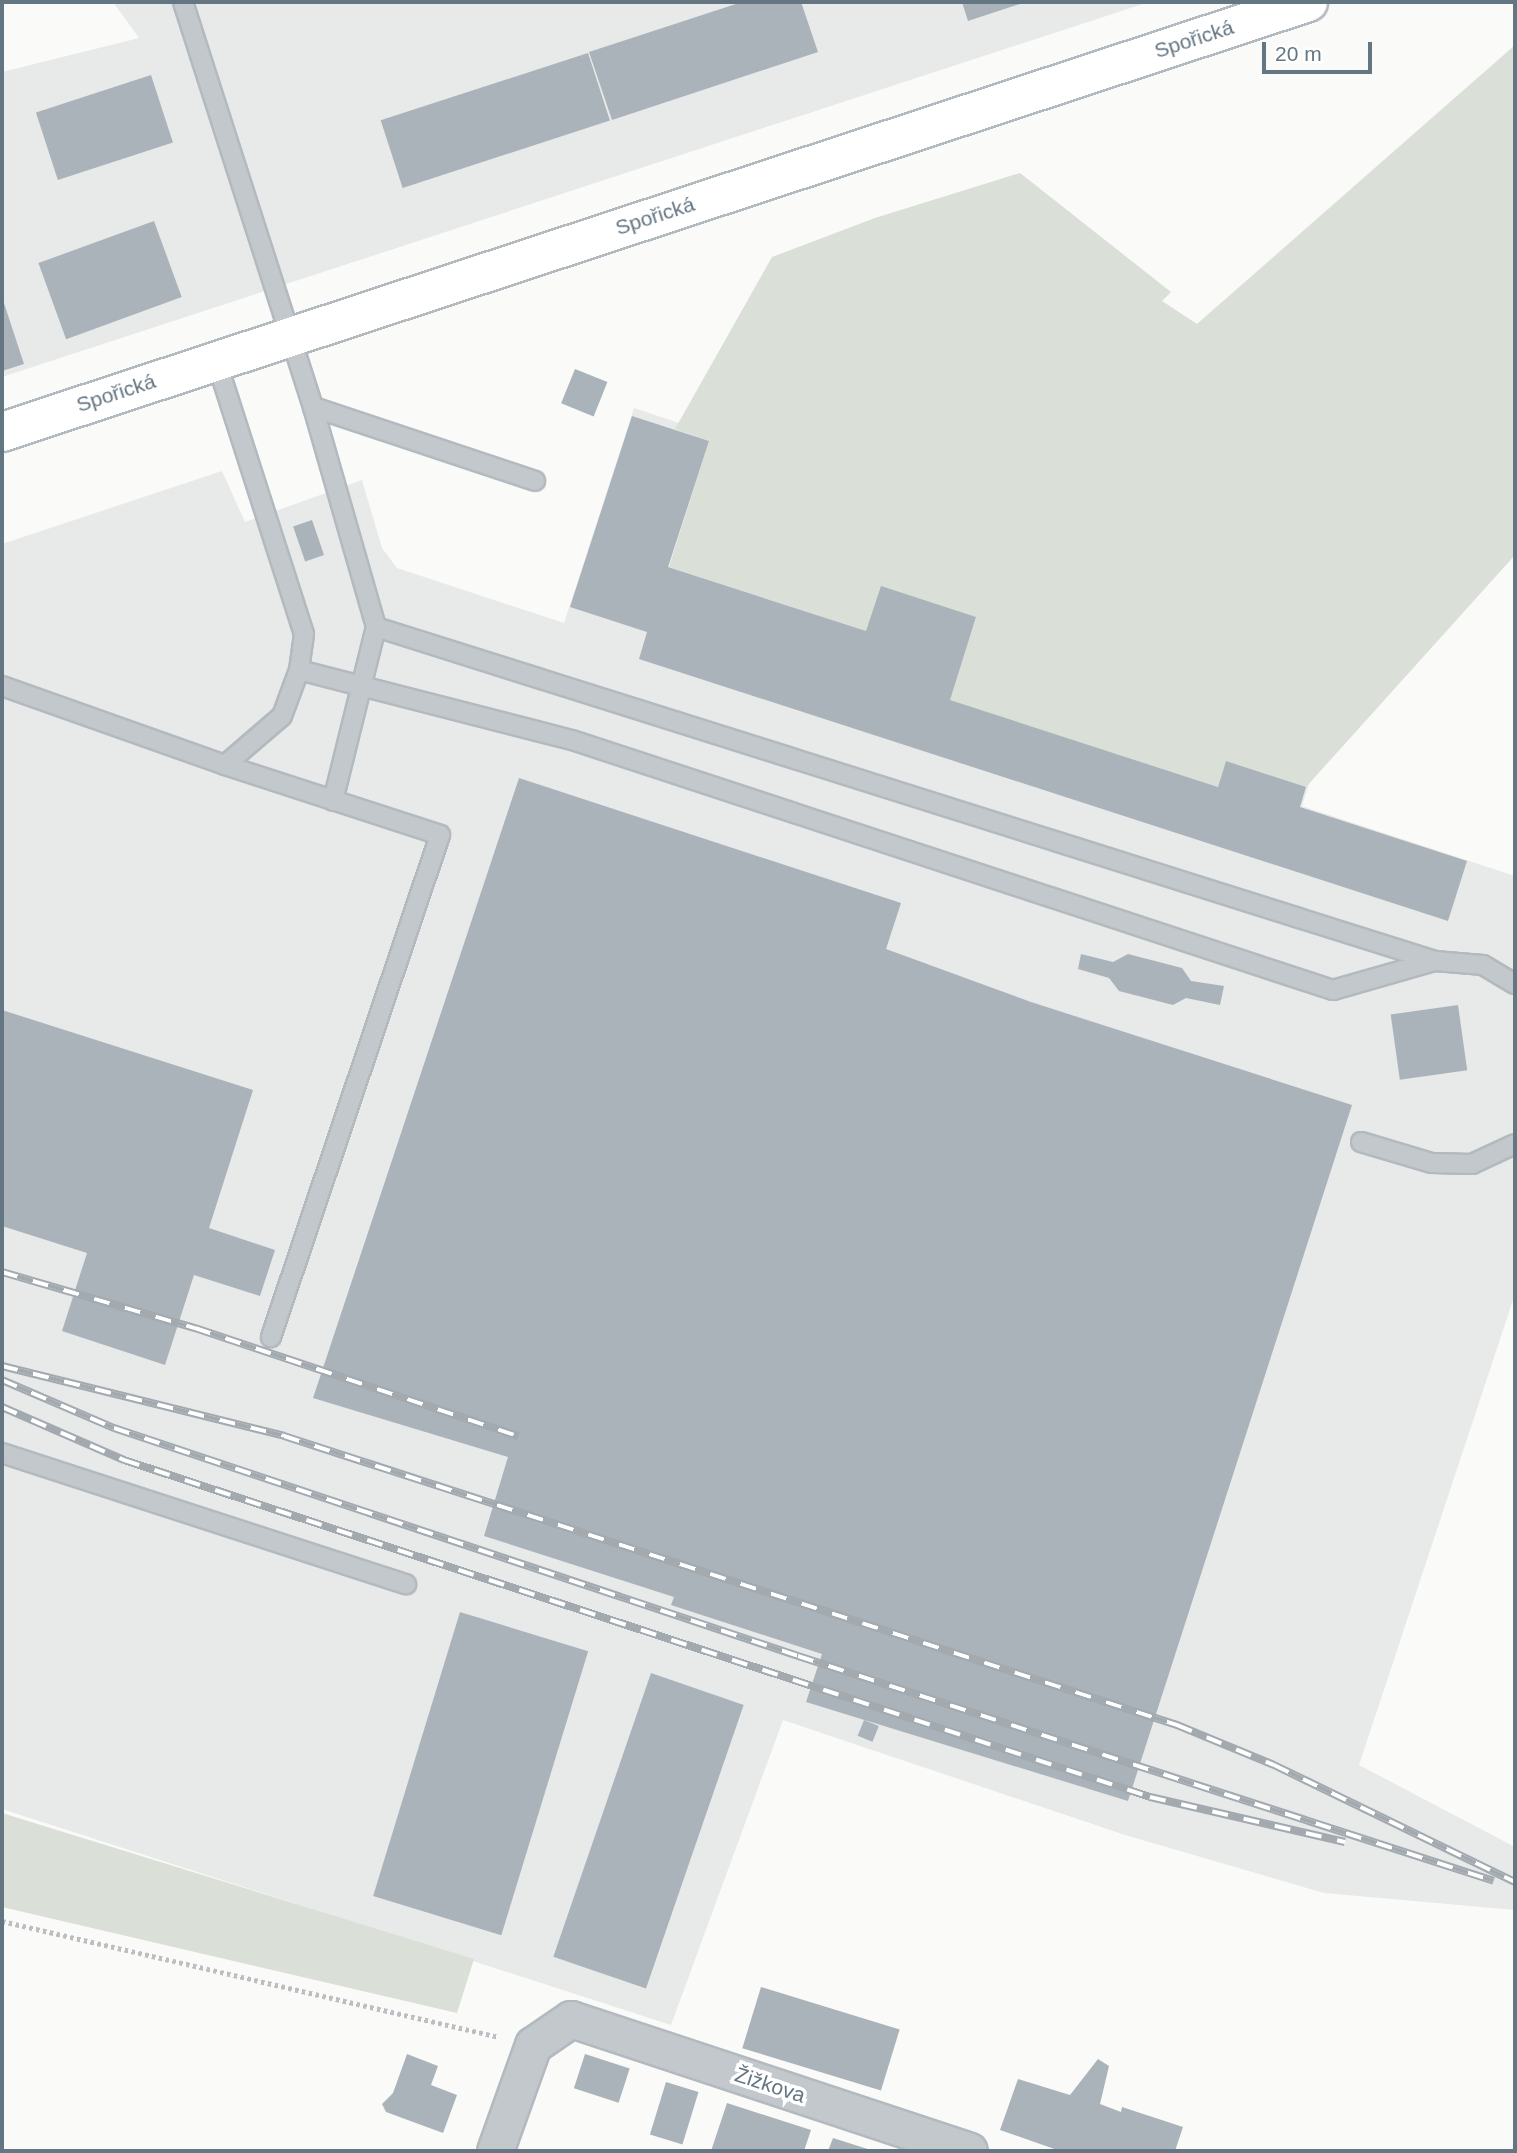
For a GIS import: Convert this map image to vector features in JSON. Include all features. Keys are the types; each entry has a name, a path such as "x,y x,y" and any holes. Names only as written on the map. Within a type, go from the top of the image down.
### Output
{"street":[{"name":"Spořická","path":"2,432 1308,2"},
{"name":"Žižkova","path":"533,2045 571,2019 969,2151"},
{"path":"495,2151 533,2045"}],"lane":[{"path":"183,2 291,335 376,627 333,800"},
{"path":"216,360 304,634 299,670 282,716 225,765"},
{"path":"313,407 535,481"},
{"path":"376,627 1435,961 1483,965 1515,984"},
{"path":"299,670 360,689 572,740 1333,990 1435,961"},
{"path":"2,686 225,765 440,835 271,1337"},
{"path":"1361,1142 1432,1163 1472,1164 1515,1144"},
{"path":"2,1453 406,1584"}],"path":[{"path":"2,1921 533,2045"}],"shaded area":[{"path":"113,2 1149,2 2,377 2,72 139,38"},
{"path":"1515,45 1515,555 1306,787 1226,761 1218,787 949,700 976,617 866,631 669,567 709,441 675,429 772,257 875,218 1020,173 1171,292 1162,301 1197,324"},
{"path":"634,408 679,423 676,429 709,441 669,567 867,630 885,587 976,617 950,700 1217,787 1226,761 1309,784 1302,806 1515,876 1515,1294 1359,1765 1515,1847 1515,1910 1324,1893 1125,1835 783,1720 671,2025 2,1809 2,544 222,471 245,522 362,480 382,548 397,568 564,623"},
{"path":"2,1813 474,1959 457,2013 2,1907"}],"building":[{"path":"742,2 801,2 818,52 612,120 589,52"},
{"path":"962,2 1026,2 968,21"},
{"path":"588,53 610,121 403,188 381,120"},
{"path":"151,75 173,143 58,180 36,112"},
{"path":"154,221 182,297 66,339 38,263"},
{"path":"2,297 24,364 2,371"},
{"path":"575,369 607,382 594,416 561,403"},
{"path":"632,416 709,441 668,567 866,631 881,586 976,617 950,700 1218,787 1226,761 1306,787 1300,807 1467,861 1448,921 639,659 647,632 570,607"},
{"path":"312,520 324,555 305,561 293,527"},
{"path":"519,778 901,903 886,949 1031,1002 1352,1105 1128,1801 806,1702 822,1654 671,1605 674,1597 484,1536 508,1457 313,1398"},
{"path":"1081,954 1113,962 1128,954 1182,968 1191,981 1224,986 1220,1005 1186,998 1173,1005 1119,991 1109,978 1078,969"},
{"path":"1458,1005 1467,1070 1400,1080 1391,1014"},
{"path":"2,1010 253,1090 209,1228 275,1250 260,1296 194,1275 165,1365 62,1331 87,1253 2,1226"},
{"path":"460,1612 588,1651 501,1935 373,1896"},
{"path":"651,1673 744,1705 646,1989 553,1957"},
{"path":"864,1720 879,1726 872,1742 858,1736"},
{"path":"761,1987 900,2029 881,2091 742,2048"},
{"path":"407,2054 438,2066 431,2085 457,2095 443,2133 386,2112 382,2104 393,2093"},
{"path":"585,2054 630,2069 619,2103 574,2088"},
{"path":"1098,2059 1109,2066 1100,2104 1121,2112 1122,2107 1183,2127 1175,2151 1060,2151 1000,2130 1018,2079 1070,2095"},
{"path":"666,2082 699,2092 682,2145 650,2135"},
{"path":"727,2103 811,2130 804,2151 711,2151"},
{"path":"833,2138 874,2151 828,2151"}],"railway":[{"path":"2,1272 195,1328 518,1436"},
{"path":"2,1366 284,1436 1177,1725 1274,1765 1515,1882"},
{"path":"2,1380 114,1428 798,1656 1494,1881"},
{"path":"2,1407 124,1460 1150,1797 1345,1842"}]}
